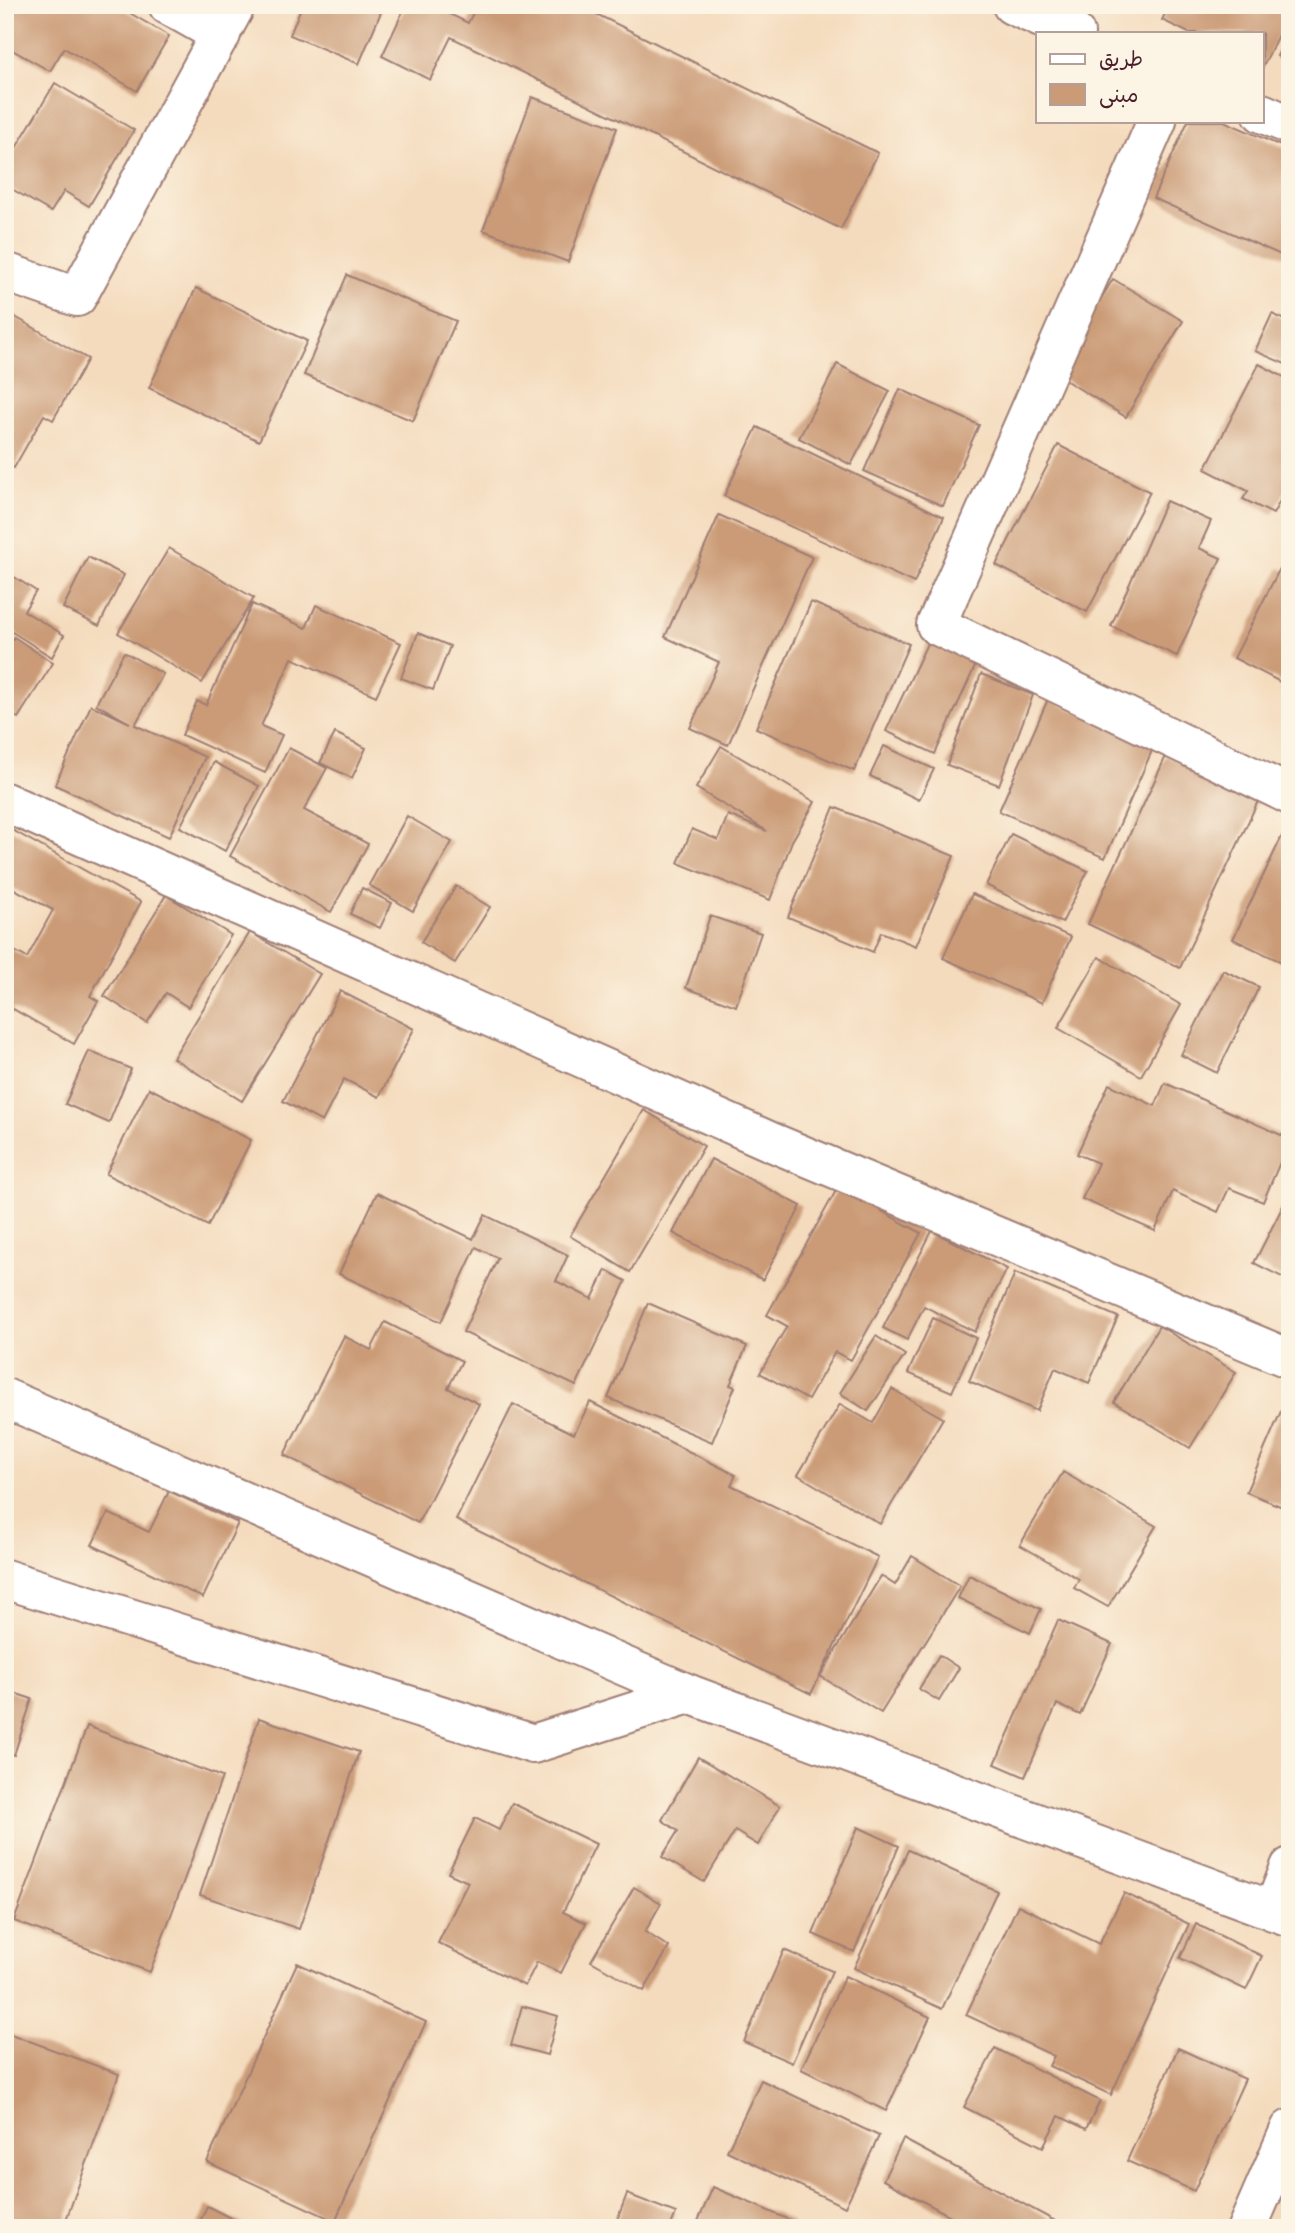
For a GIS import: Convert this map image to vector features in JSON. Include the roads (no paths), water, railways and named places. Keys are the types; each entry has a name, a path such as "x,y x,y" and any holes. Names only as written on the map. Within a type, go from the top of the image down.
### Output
{"street":[{"path":"5,272 77,297 228,20 168,5"},
{"path":"1012,5 1073,32"},
{"path":"1264,114 1290,125"},
{"path":"1157,122 936,625 1290,795"},
{"path":"5,802 769,1141 1290,1359"},
{"path":"5,1398 689,1695 1281,1914 1290,1867"},
{"path":"5,1579 533,1744 689,1695"},
{"path":"1247,2228 1290,2129"}]}
